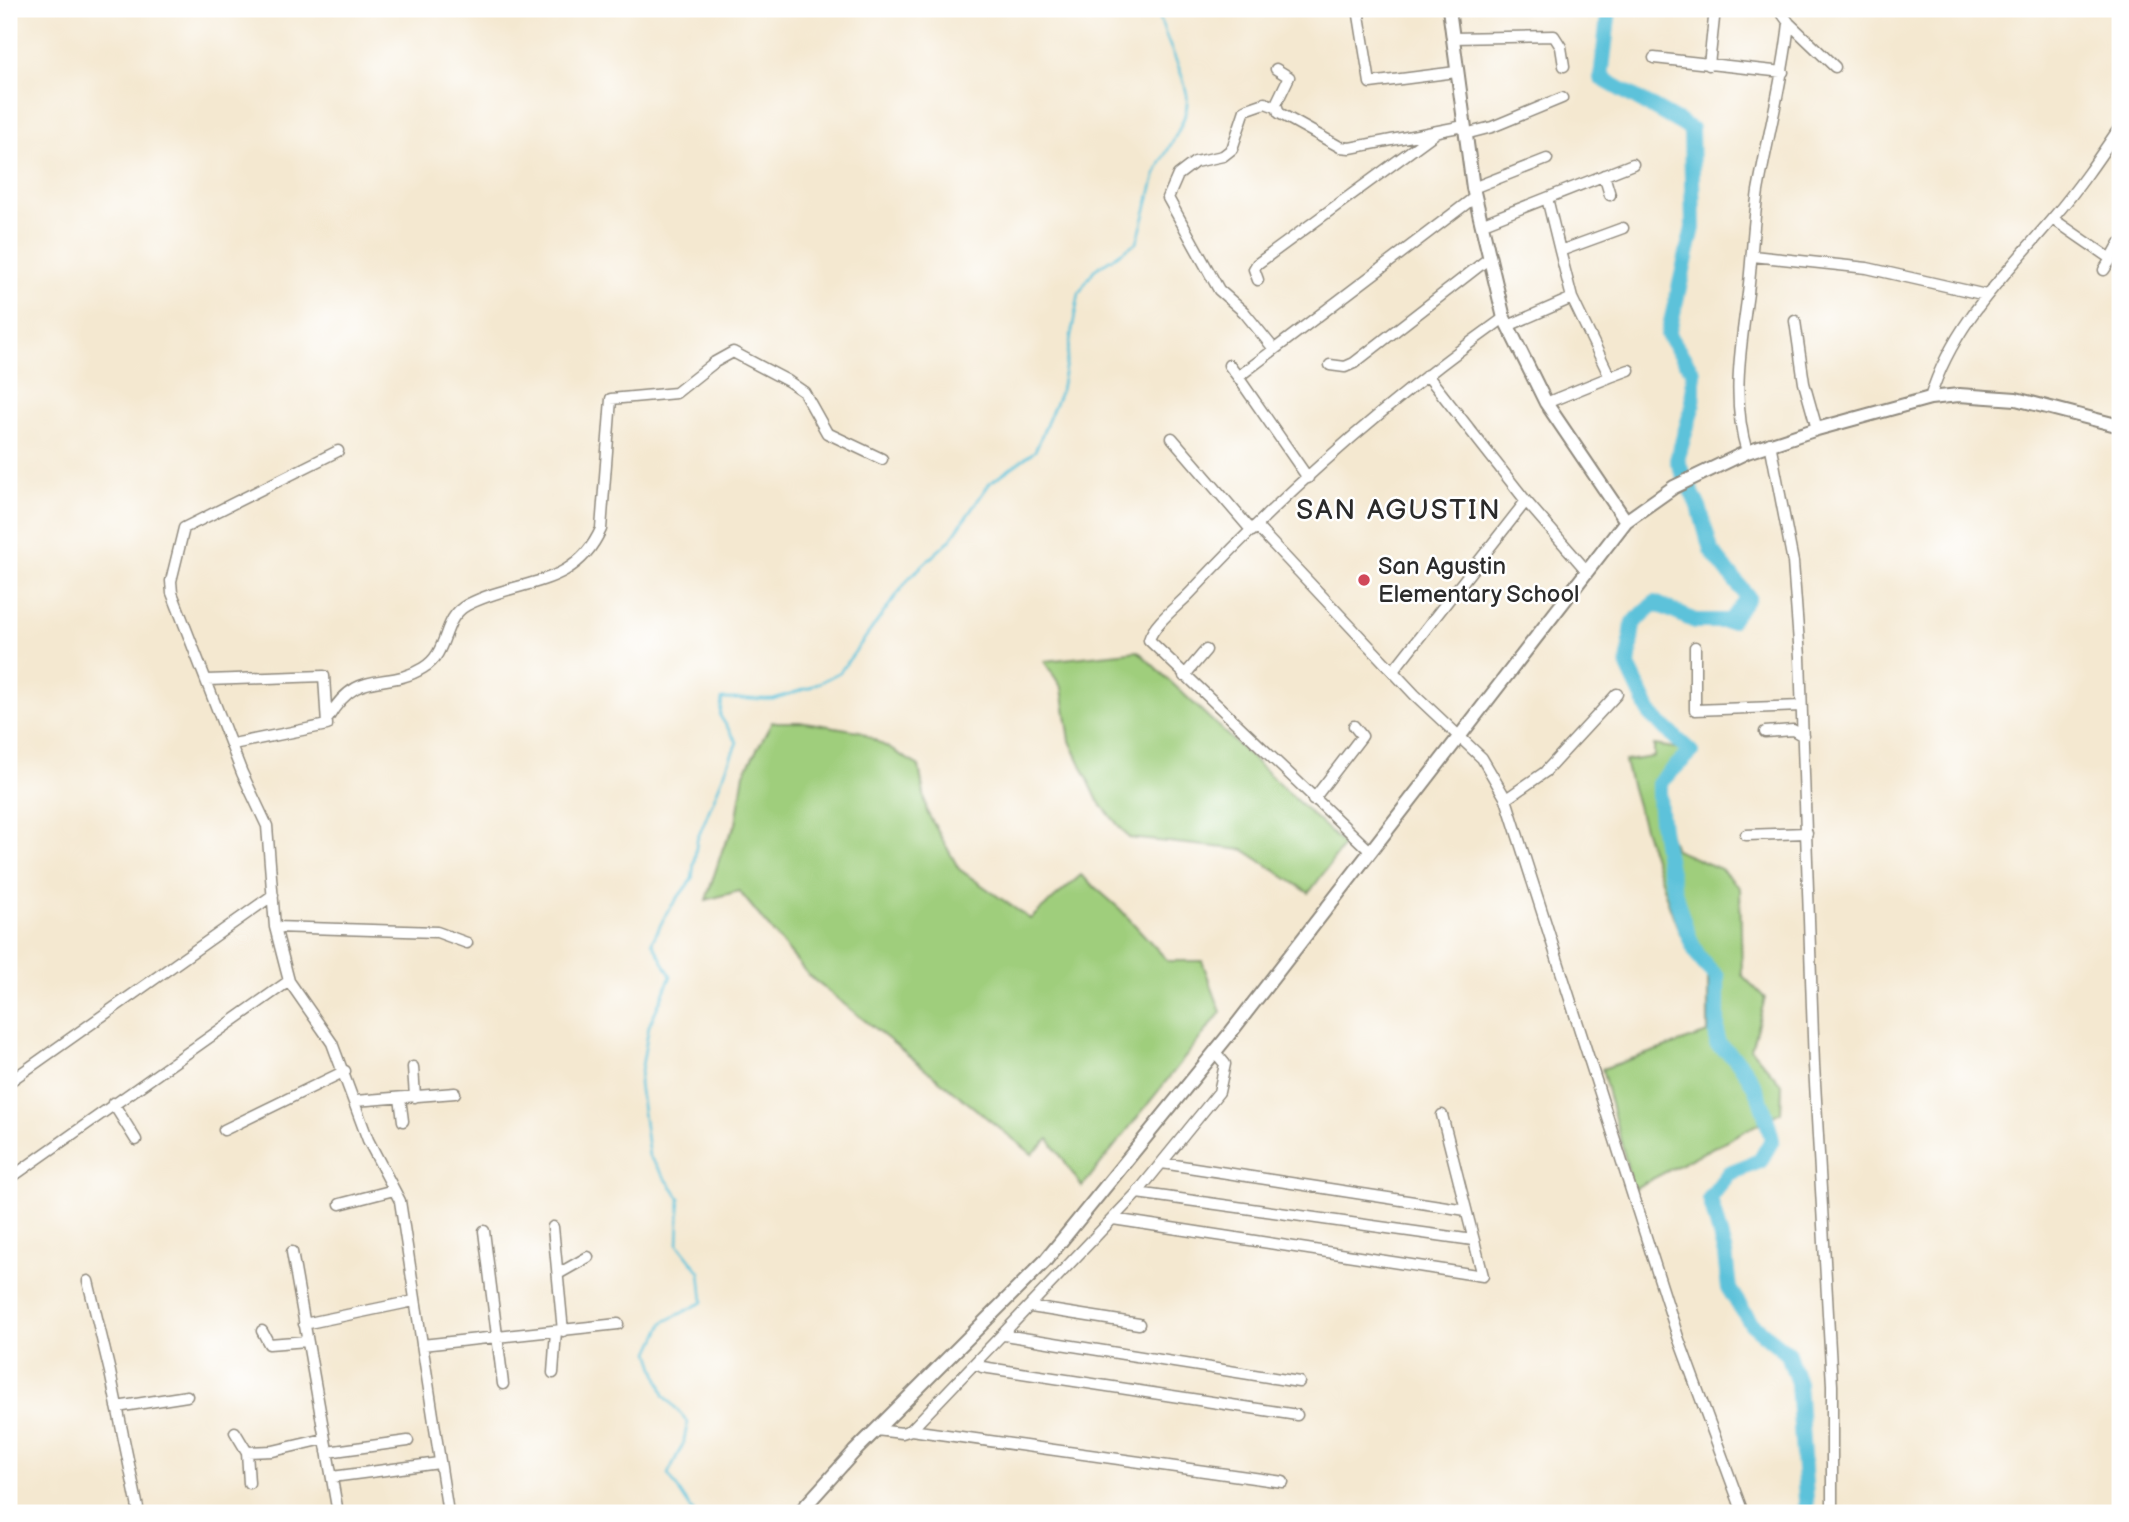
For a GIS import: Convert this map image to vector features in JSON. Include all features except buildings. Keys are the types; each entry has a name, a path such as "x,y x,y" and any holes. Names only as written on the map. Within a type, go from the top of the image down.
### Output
{"street":[{"path":"1358,9 1370,83 1456,72"},
{"path":"1449,9 1474,192 1488,259 1506,322 1546,403 1626,521"},
{"path":"1709,65 1715,9"},
{"path":"1779,9 1789,23 1835,67"},
{"path":"1747,452 1738,411 1742,337 1753,256 1756,204 1783,72 1789,23"},
{"path":"1452,38 1553,36 1560,47 1564,66"},
{"path":"1654,58 1783,72"},
{"path":"1276,69 1289,77 1276,107 1279,113 1344,148 1437,132 1492,127 1562,98"},
{"path":"1274,349 1250,318 1219,290 1168,198 1178,175 1187,168 1203,158 1223,156 1232,149 1245,110 1256,104 1276,107"},
{"path":"1930,398 1951,346 1986,295 2053,219 2120,127"},
{"path":"1258,280 1254,270 1257,264 1437,132"},
{"path":"1238,377 1474,192 1547,159"},
{"path":"1481,224 1633,164"},
{"path":"1604,175 1610,195"},
{"path":"1547,198 1572,298 1610,377"},
{"path":"2053,219 2110,259"},
{"path":"1560,251 1623,228"},
{"path":"2104,270 2120,243"},
{"path":"1753,256 1867,268 1986,295"},
{"path":"1330,365 1345,367 1354,363 1408,324 1488,259"},
{"path":"1370,850 1313,800 1184,676 1152,644 1151,634 1254,528 1427,375 1506,322 1572,298"},
{"path":"1795,321 1804,383 1817,429"},
{"path":"233,744 326,726 337,703 361,684 410,674 429,664 445,644 452,619 458,611 495,594 548,580 583,560 601,529 611,399 676,393 715,362 733,352 788,381 803,392 827,433 882,459"},
{"path":"1229,365 1308,478"},
{"path":"1546,403 1629,370"},
{"path":"1427,375 1526,501 1586,570"},
{"path":"801,1512 876,1430 1045,1261 1215,1052 1626,521 1674,487 1747,452 1817,429 1930,398 1959,395 2016,399 2120,426"},
{"path":"1172,438 1254,528 1432,712 1482,758 1506,799 1678,1337 1743,1513"},
{"path":"1770,443 1794,562 1807,833 1814,1065 1832,1385 1832,1513"},
{"path":"338,451 182,531 171,588 242,773 267,825 275,927 289,981 314,1012 345,1071 368,1140 400,1201 448,1513"},
{"path":"1393,671 1526,501"},
{"path":"1695,648 1695,710 1801,706"},
{"path":"1184,676 1206,650"},
{"path":"207,680 323,674 328,718"},
{"path":"1506,799 1545,772 1617,694"},
{"path":"1313,800 1362,736 1354,726"},
{"path":"1765,732 1793,730 1803,736"},
{"path":"1746,835 1807,833"},
{"path":"9,1082 273,895"},
{"path":"275,927 437,932 467,943"},
{"path":"9,1179 289,981"},
{"path":"911,1430 1031,1307 1162,1163 1219,1092 1225,1064 1215,1052"},
{"path":"413,1067 415,1097"},
{"path":"224,1130 345,1071"},
{"path":"355,1101 455,1093"},
{"path":"400,1098 403,1122"},
{"path":"113,1103 135,1140"},
{"path":"1113,1219 1483,1276 1443,1115"},
{"path":"1162,1163 1466,1210"},
{"path":"340,1205 394,1190"},
{"path":"1137,1193 1473,1240"},
{"path":"553,1227 560,1331 553,1373"},
{"path":"484,1231 503,1384"},
{"path":"292,1252 338,1513"},
{"path":"558,1274 588,1257"},
{"path":"88,1281 139,1513"},
{"path":"304,1324 414,1301"},
{"path":"1031,1307 1139,1324"},
{"path":"422,1345 618,1324"},
{"path":"262,1331 269,1344 307,1341"},
{"path":"1004,1335 1299,1382"},
{"path":"977,1364 982,1367 1297,1415"},
{"path":"117,1407 187,1396"},
{"path":"876,1430 902,1433 911,1430 1283,1482"},
{"path":"235,1432 247,1452 249,1483"},
{"path":"247,1452 273,1451 324,1439"},
{"path":"327,1452 408,1441"},
{"path":"332,1477 439,1463"}],"green space":[{"path":"1138,651 1344,845 1309,893 1244,850 1129,838 1098,801 1070,741 1062,688 1044,661"},
{"path":"772,722 805,722 859,731 919,766 927,812 959,869 1030,919 1081,875 1120,909 1168,961 1202,961 1221,1012 1082,1187 1049,1139 1032,1154 809,976 739,891 706,900 723,848 736,824 744,773"},
{"path":"1654,745 1694,751 1661,784 1661,807 1675,850 1721,869 1740,888 1742,975 1765,998 1751,1049 1782,1085 1781,1112 1633,1189 1602,1069 1708,1033 1708,977 1689,951 1676,924 1639,813 1625,761 1654,757"}],"waterway":[{"path":"694,1513 668,1474 683,1444 688,1422 664,1395 650,1352 664,1322 703,1302 700,1272 678,1244 680,1198 649,1156 639,1083 649,1026 671,976 652,942 667,912 692,879 697,840 737,742 720,716 722,699 773,699 809,688 840,672 910,577 950,540 990,483 1035,451 1061,390 1079,293 1094,270 1137,242 1156,174 1185,116 1185,84 1158,9"},
{"path":"1609,9 1601,78 1691,129 1693,228 1668,335 1693,372 1693,405 1677,460 1700,510 1711,550 1748,597 1730,621 1695,621 1655,603 1633,623 1628,666 1651,715 1691,752 1659,783 1661,823 1669,869 1688,935 1700,959 1717,977 1717,1044 1739,1063 1754,1086 1765,1112 1772,1140 1760,1161 1729,1173 1710,1198 1725,1254 1729,1289 1751,1323 1788,1354 1798,1383 1807,1513"}],"place":[{"name":"San Agustin Elementary School","path":"1364,580"}],"district":[{"name":"SAN AGUSTIN","path":"1399,509"}]}
